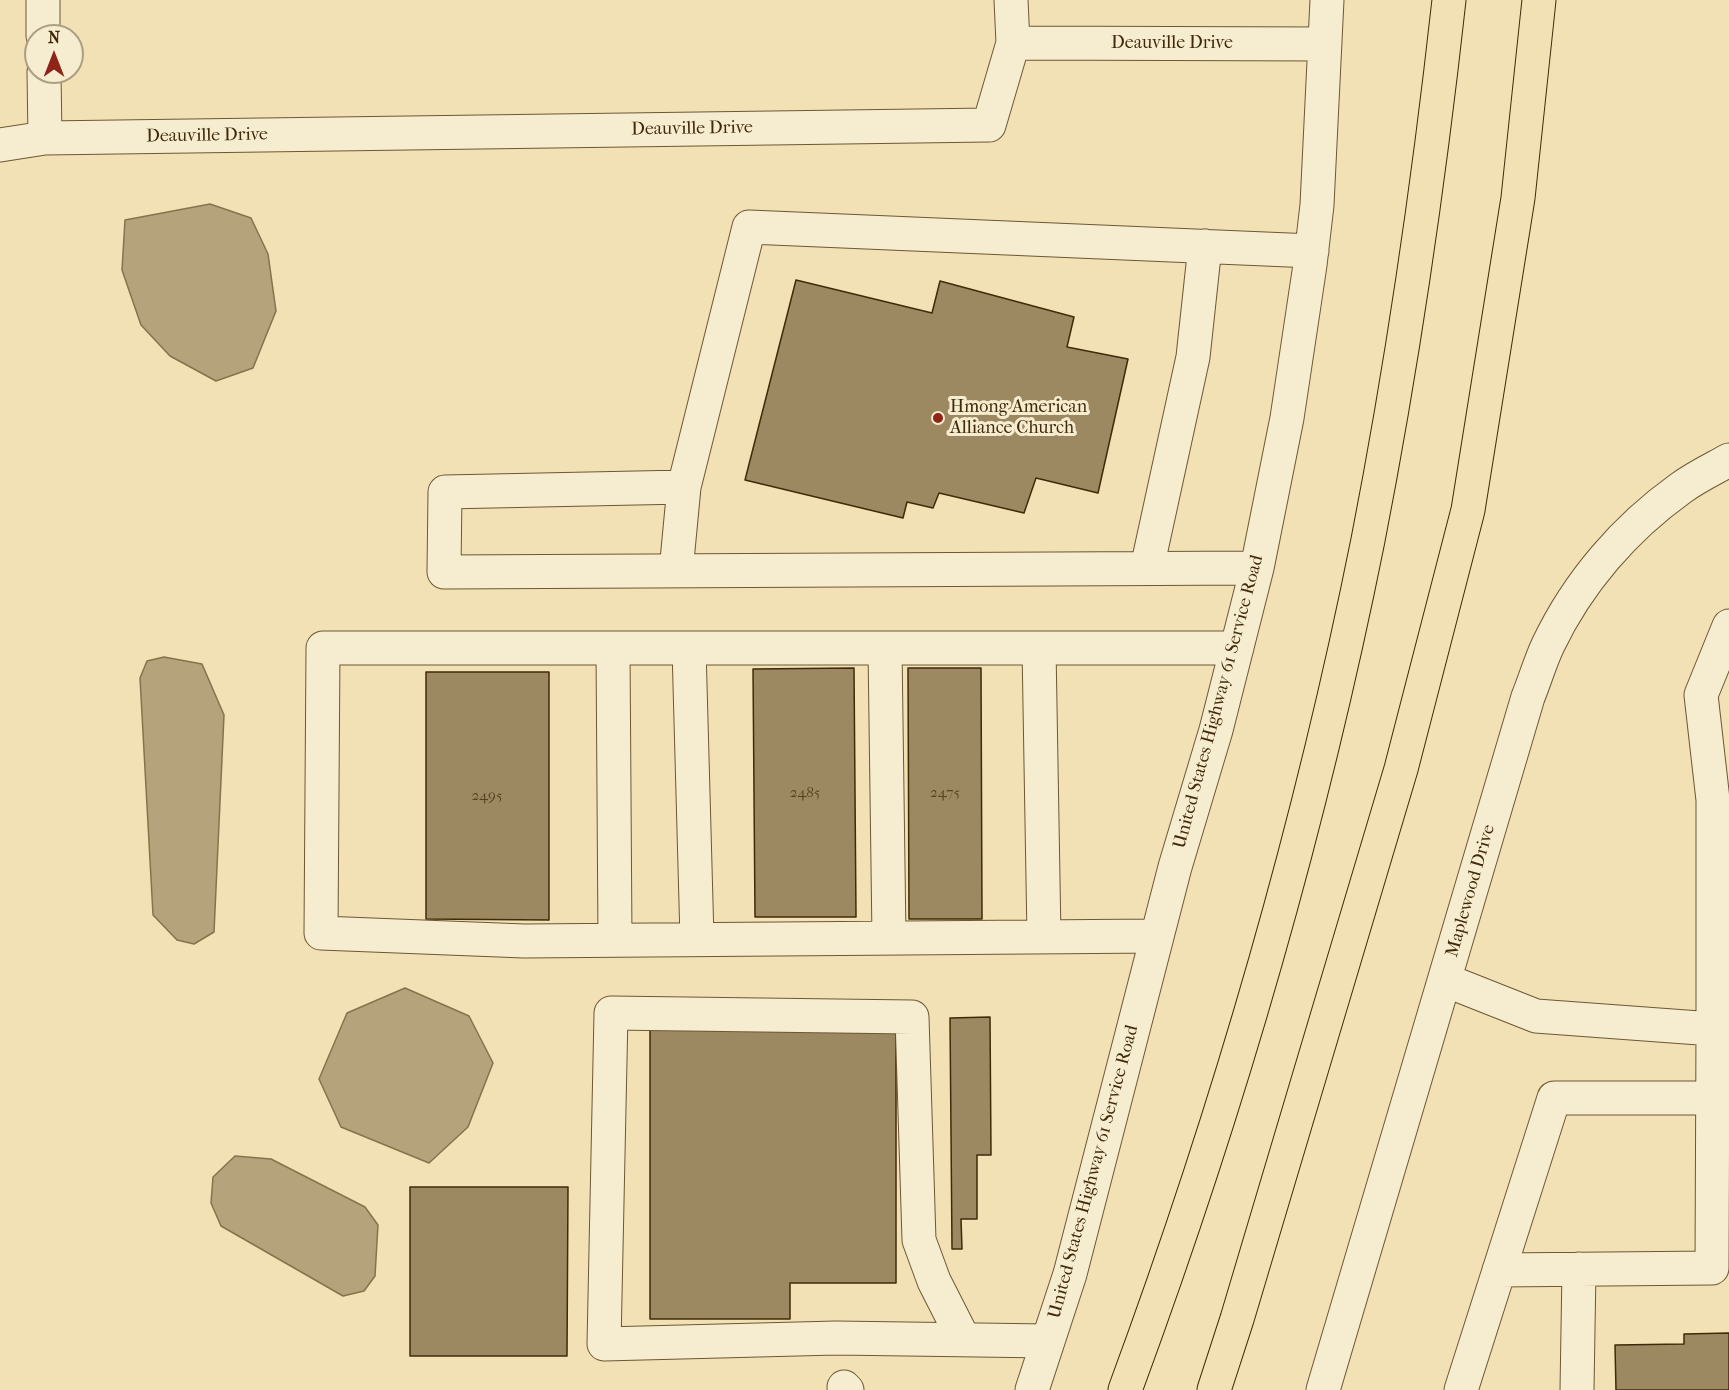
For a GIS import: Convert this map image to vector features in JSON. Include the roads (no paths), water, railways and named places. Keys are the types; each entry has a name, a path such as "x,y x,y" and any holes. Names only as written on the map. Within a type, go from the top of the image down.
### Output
{"main road":[{"path":"1125,1390 1160,1296 1221,1110 1277,922 1325,733 1367,542 1403,349 1432,156 1449,0"},
{"path":"1214,1390 1401,769 1468,510 1518,198 1539,0"}],"street":[{"path":"43,0 43,24"},
{"path":"1011,0 1013,43"},
{"name":"United States Highway 61 Service Road","path":"1032,1390 1070,1274 1175,867 1216,730 1257,568 1287,418 1312,251 1317,205 1327,0"},
{"name":"Deauville Drive","path":"0,145 45,138 989,125 1013,43 1325,44"},
{"path":"44,84 45,138"},
{"path":"676,571 684,487 749,227 1312,251"},
{"path":"1148,568 1194,357 1205,246"},
{"name":"Maplewood Drive","path":"1323,1390 1528,697 1548,645 1575,597 1608,553 1631,529 1682,487 1729,460"},
{"path":"684,487 445,492 444,572 1257,568"},
{"path":"1499,1270 1712,1268 1721,1178 1721,1029 1713,800 1701,695 1729,626"},
{"path":"1157,936 524,941 321,933 323,648 1237,648"},
{"path":"612,648 615,940"},
{"path":"689,648 697,939"},
{"path":"885,648 890,938"},
{"path":"1039,648 1044,937"},
{"path":"1445,980 1536,1016 1721,1029"},
{"path":"964,1340 934,1281 919,1240 912,1017 611,1013 604,1344 836,1338 964,1340 1048,1341"},
{"path":"1461,1390 1554,1098 1721,1098"},
{"path":"1577,1390 1579,1269"}],"place":[{"name":"Hmong American Alliance Church","path":"938,418"}]}
